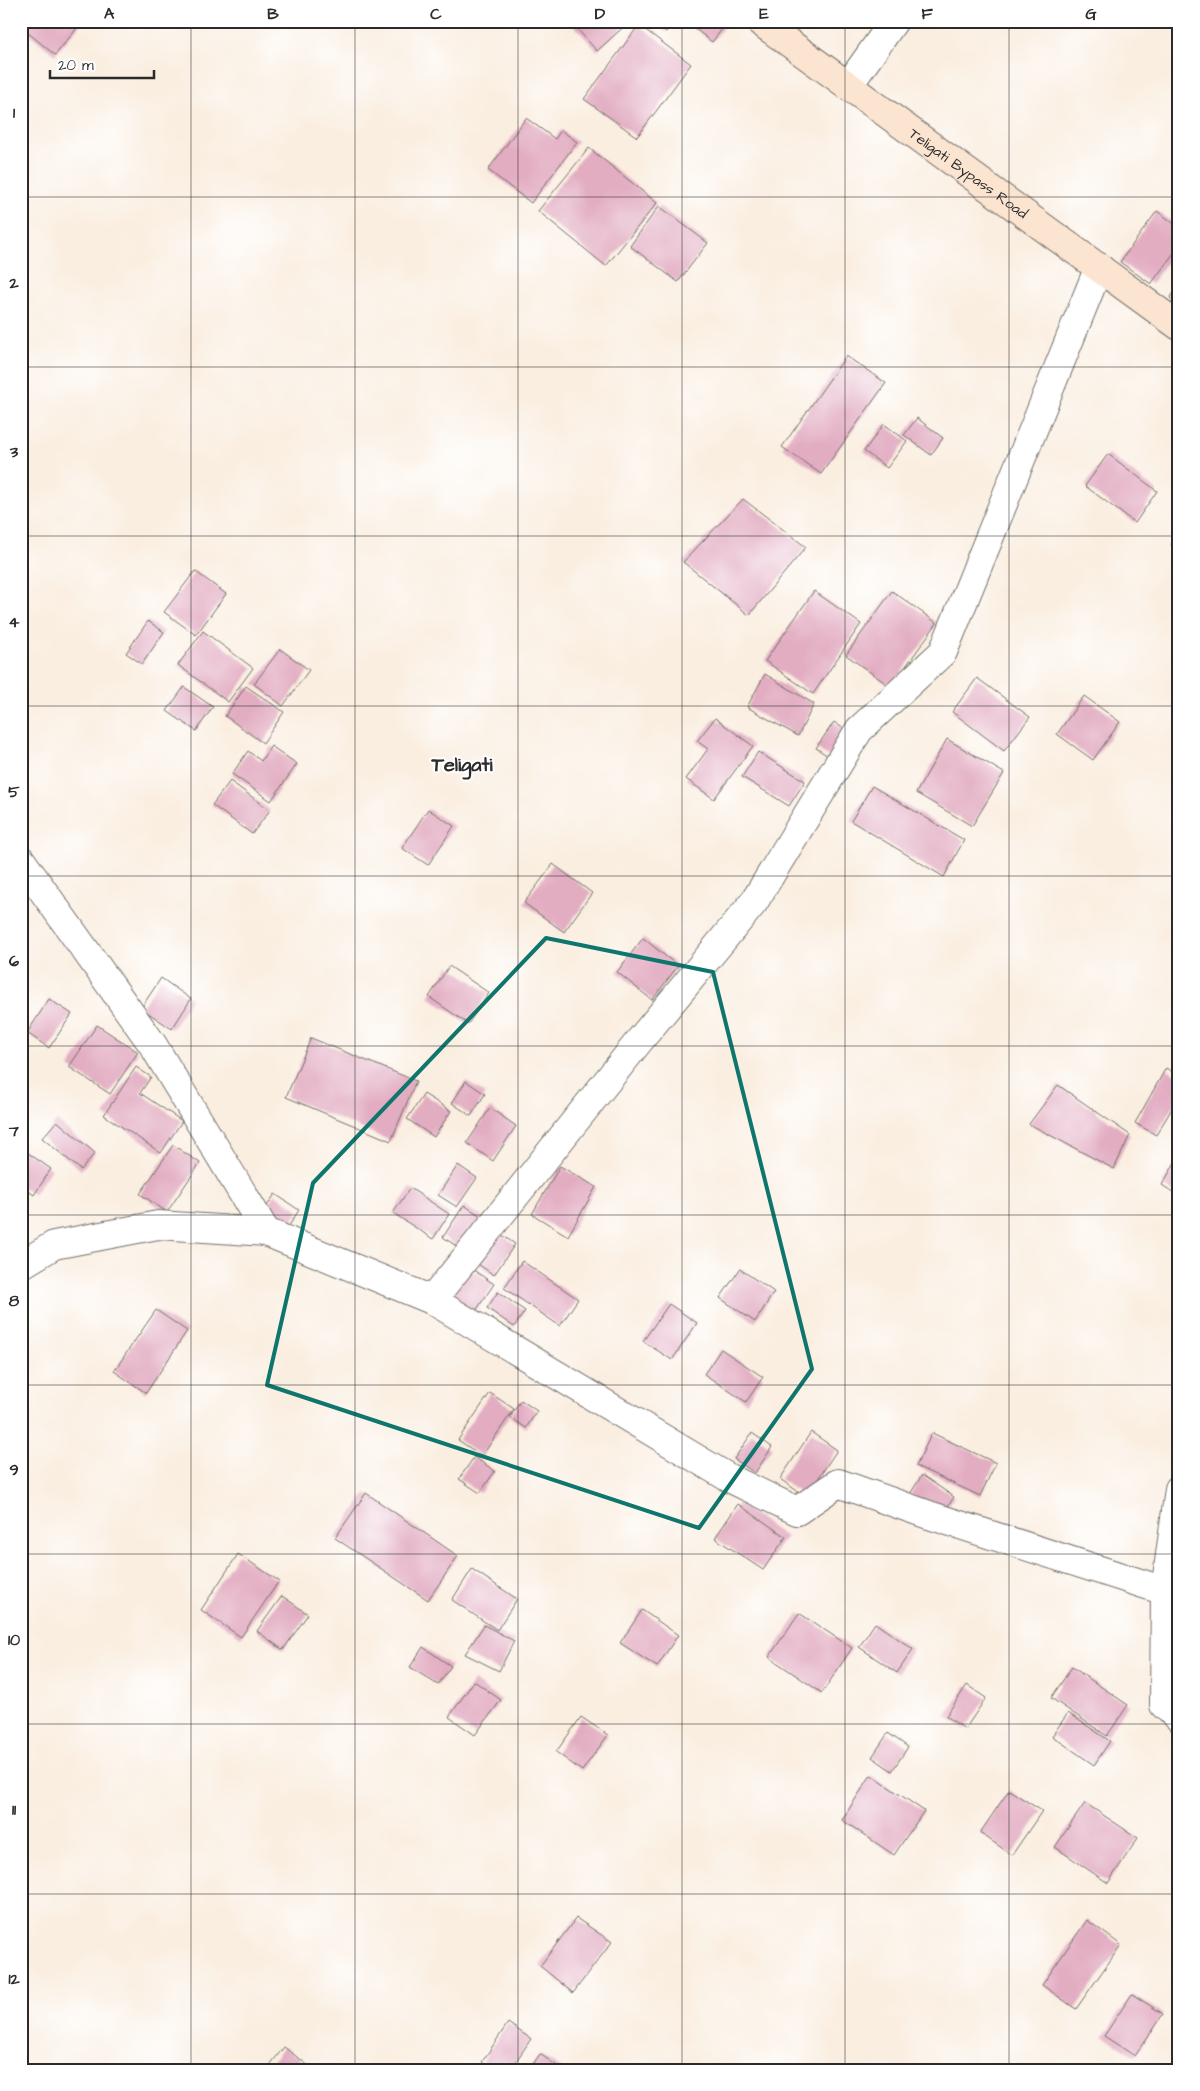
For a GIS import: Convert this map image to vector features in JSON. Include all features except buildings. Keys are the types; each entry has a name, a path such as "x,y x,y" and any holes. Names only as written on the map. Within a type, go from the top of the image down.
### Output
{"main road":[{"name":"Teligati Bypass Road","path":"758,21 1179,326"}],"street":[{"path":"848,86 894,21"},
{"path":"432,1300 640,1040 754,902 859,730 943,652 1099,267"},
{"path":"21,860 153,1045 266,1232"},
{"path":"21,1266 54,1245 158,1225 266,1232 432,1300 729,1478 798,1511 838,1483 929,1515 1165,1591"},
{"path":"1179,1490 1165,1591 1164,1705 1179,1718"}],"highlighted area":[{"path":"546,938 713,972 812,1369 699,1528 267,1385 313,1183"}],"district":[{"name":"Teligati","path":"462,764"}]}
